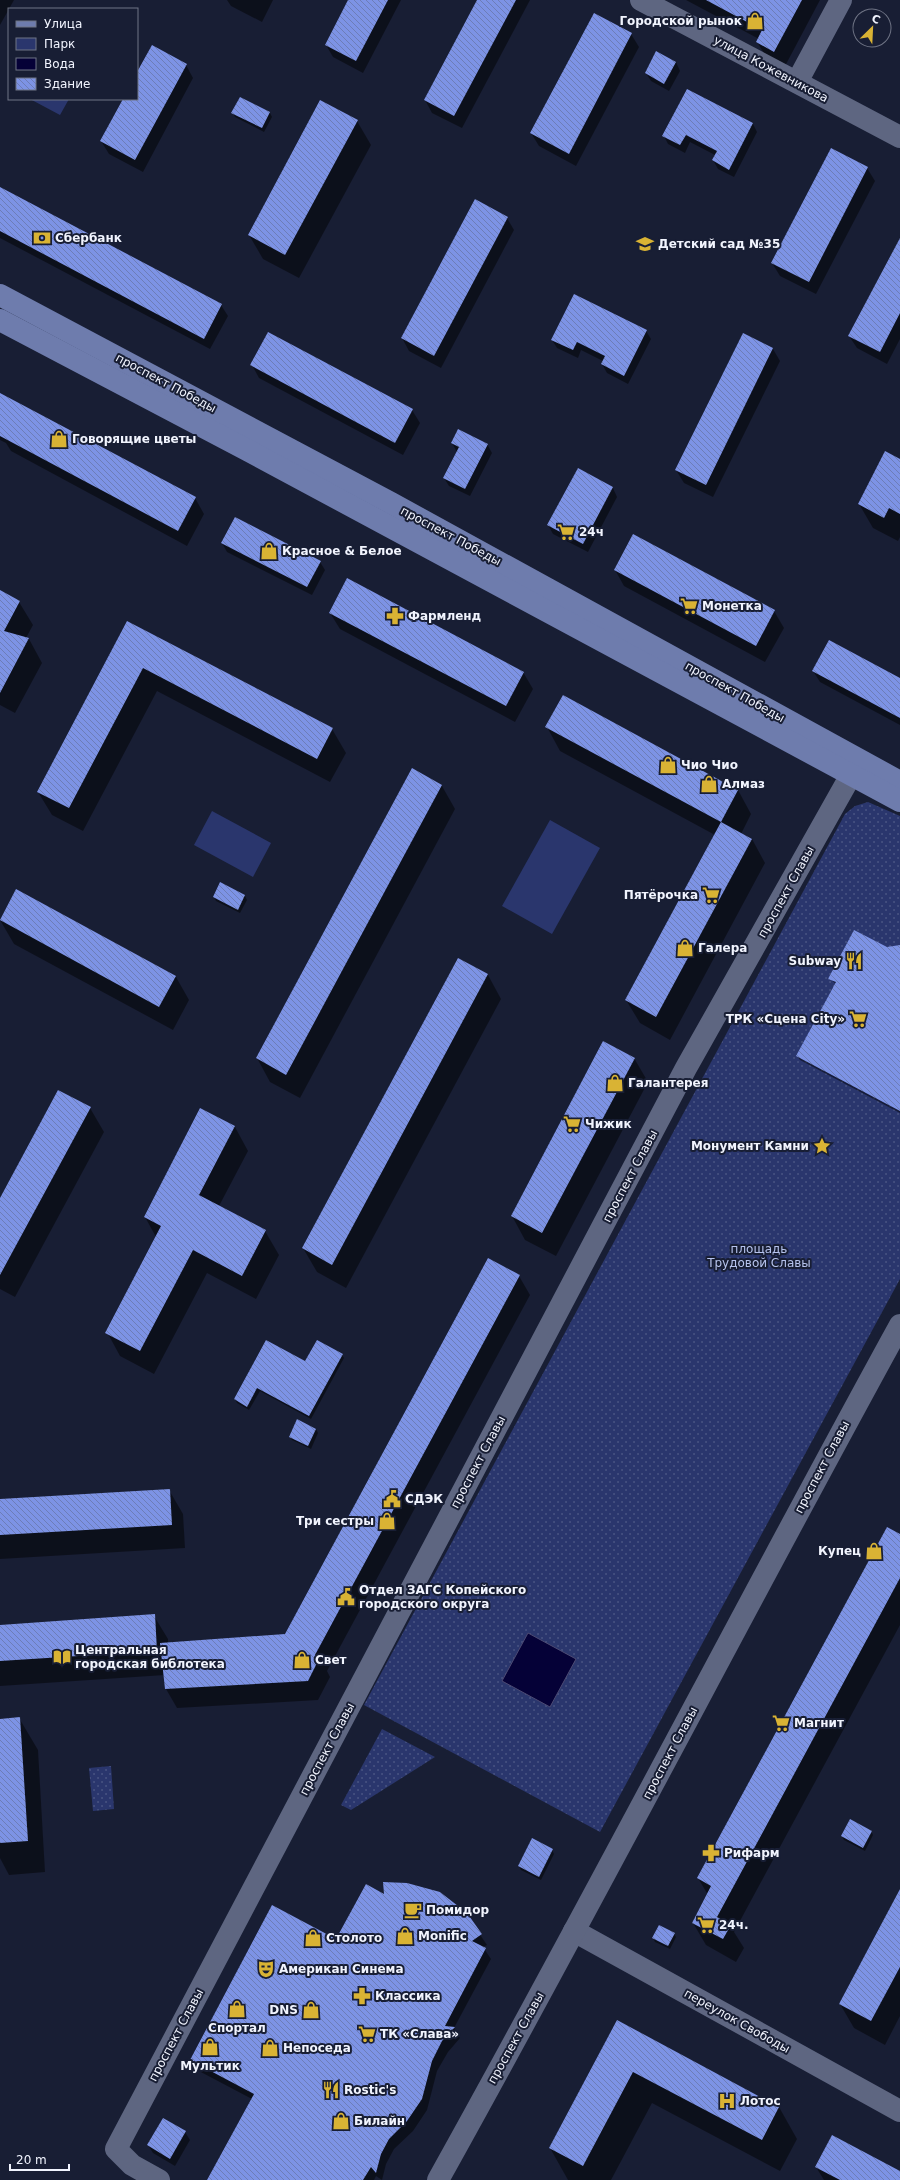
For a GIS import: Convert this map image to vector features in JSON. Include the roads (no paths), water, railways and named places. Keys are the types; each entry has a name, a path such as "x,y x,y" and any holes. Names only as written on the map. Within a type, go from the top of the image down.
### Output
{"main road":[{"name":"проспект Победы","path":"0,295 391,503 855,767 900,801"},
{"name":"проспект Победы","path":"0,320 855,767 900,782"}],"street":[{"name":"улица Кожевникова","path":"641,0 900,137"},
{"path":"797,82 841,0"},
{"name":"проспект Славы","path":"159,2180 132,2165 116,2149 686,1068 855,767"},
{"name":"проспект Славы","path":"438,2180 574,1932 821,1468 900,1325"},
{"name":"переулок Свободы","path":"574,1932 900,2111"}],"water":[{"path":"528,1633 576,1659 550,1707 502,1681"}],"place":[{"name":"Городской рынок","path":"755,21"},
{"name":"Сбербанк","path":"42,238"},
{"name":"Детский сад №35","path":"645,244"},
{"name":"Говорящие цветы","path":"59,439"},
{"name":"24ч","path":"566,532"},
{"name":"Красное & Белое","path":"269,551"},
{"name":"Монетка","path":"689,606"},
{"name":"Фармленд","path":"395,616"},
{"name":"Чио Чио","path":"668,765"},
{"name":"Алмаз","path":"709,784"},
{"name":"Пятёрочка","path":"711,895"},
{"name":"Галера","path":"685,948"},
{"name":"Subway","path":"854,961"},
{"name":"ТРК «Сцена City»","path":"858,1019"},
{"name":"Галантерея","path":"615,1083"},
{"name":"Чижик","path":"572,1124"},
{"name":"Монумент Камни","path":"822,1146"},
{"name":"СДЭК","path":"392,1499"},
{"name":"Три сестры","path":"387,1521"},
{"name":"Купец","path":"874,1551"},
{"name":"Отдел ЗАГС Копейского городского округа","path":"346,1597"},
{"name":"Центральная городская библотека","path":"62,1657"},
{"name":"Свет","path":"302,1660"},
{"name":"Магнит","path":"781,1723"},
{"name":"Рифарм","path":"711,1853"},
{"name":"Помидор","path":"413,1910"},
{"name":"24ч.","path":"706,1925"},
{"name":"Monific","path":"405,1936"},
{"name":"Столото","path":"313,1938"},
{"name":"Американ Синема","path":"266,1969"},
{"name":"Классика","path":"362,1996"},
{"name":"Спортал","path":"237,2009"},
{"name":"DNS","path":"311,2010"},
{"name":"ТК «Слава»","path":"367,2034"},
{"name":"Мультик","path":"210,2047"},
{"name":"Непоседа","path":"270,2048"},
{"name":"Rostiс's","path":"331,2090"},
{"name":"Лотос","path":"727,2101"},
{"name":"Билайн","path":"341,2121"}],"park label":[{"name":"площадь Трудовой Славы","path":"759,1256"}]}
